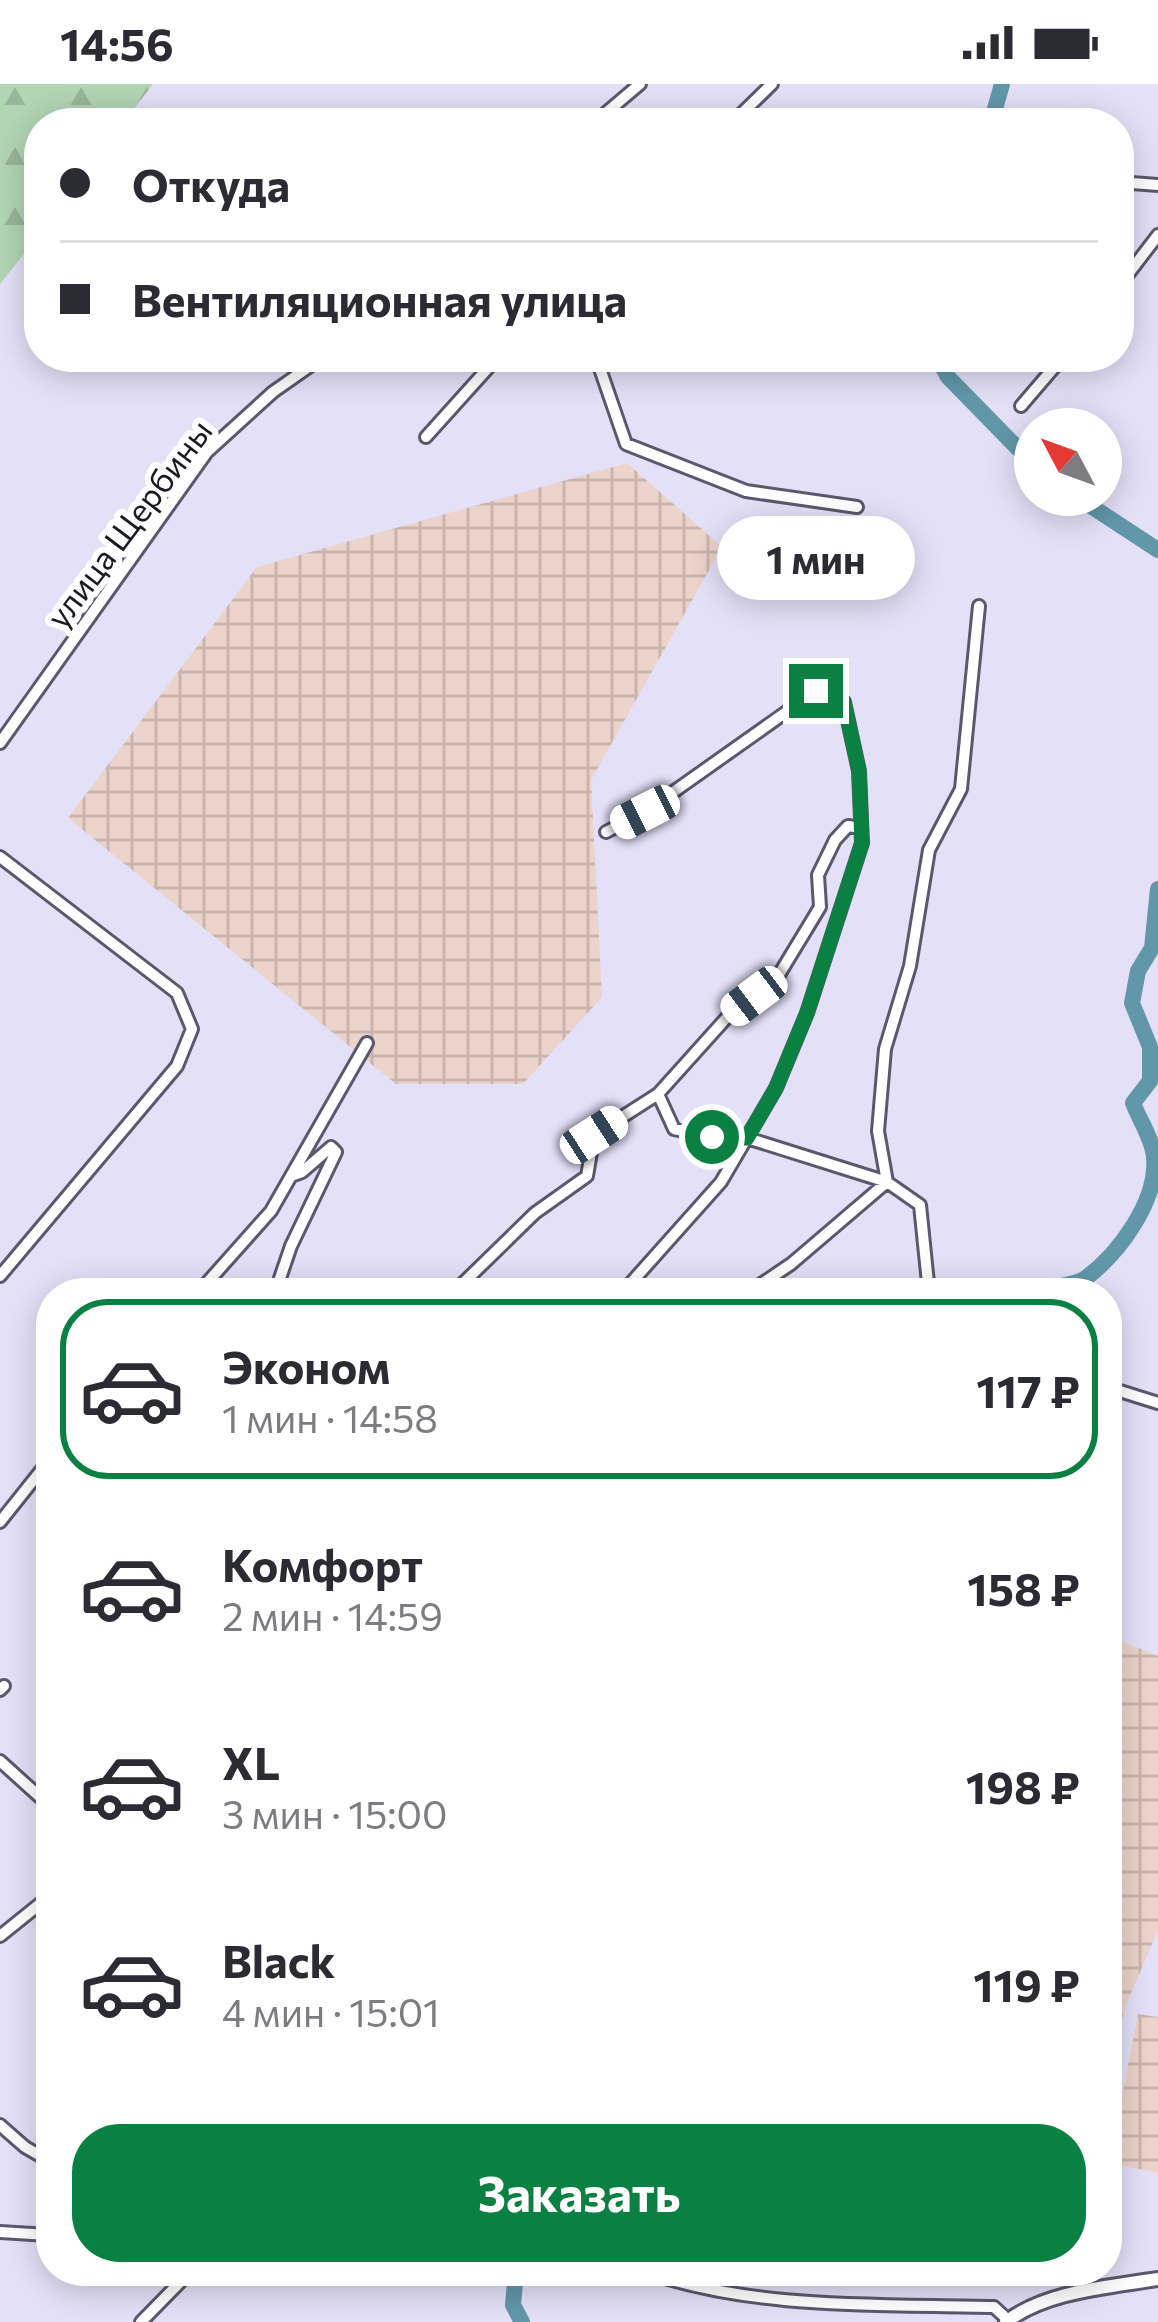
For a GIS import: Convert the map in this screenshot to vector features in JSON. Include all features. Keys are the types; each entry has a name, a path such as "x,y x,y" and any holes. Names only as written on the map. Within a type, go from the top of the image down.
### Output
{"main road":[{"path":"1122,2285 1158,2278"},
{"path":"1007,2321 1022,2311 1071,2295 1117,2286"}],"street":[{"path":"612,108 640,84"},
{"path":"747,108 772,84"},
{"path":"1134,266 1158,235"},
{"name":"улица Щербины","path":"0,743 207,452 302,372"},
{"path":"426,437 484,372"},
{"path":"601,372 626,443 746,491 857,507"},
{"path":"1021,406 1047,372"},
{"path":"887,1182 878,1131 884,1048 910,966 929,850 961,789 979,606"},
{"path":"606,832 645,812 816,691 844,702 859,771 862,843 807,1013 776,1088 721,1182 635,1278"},
{"path":"469,1278 535,1214 586,1176 594,1135 658,1094 730,1014 777,978 820,907 818,875 835,840 848,826 861,829"},
{"path":"0,856 177,993 191,1029 177,1066 0,1276"},
{"path":"211,1278 272,1210 367,1043"},
{"path":"658,1094 674,1129 747,1138 887,1182 920,1204 928,1278"},
{"path":"280,1278 336,1152 331,1147 291,1176"},
{"path":"770,1278 887,1182"},
{"path":"1122,1392 1158,1403"},
{"path":"0,1522 36,1477"},
{"path":"0,1761 36,1793"},
{"path":"0,1936 36,1907"},
{"path":"0,2125 36,2153"},
{"path":"0,2232 36,2234"},
{"path":"141,2322 176,2286"},
{"path":"686,2287 823,2303 994,2307 1007,2321"}],"shaded area":[{"path":"627,463 722,547 591,780 602,997 523,1084 396,1084 68,818 257,567"},
{"path":"1122,1641 1158,1656 1158,1930 1122,2022"},
{"path":"1138,2014 1158,2017 1158,2173 1122,2166 1122,2096"}],"green space":[{"path":"0,84 153,84 135,108 24,108 24,254 0,284"}],"waterway":[{"path":"995,108 1002,84"},
{"path":"945,372 1014,445"},
{"path":"1106,516 1158,550"},
{"path":"1085,1278 1134,1225 1154,1174 1153,1150 1133,1103 1150,1081 1150,1047 1132,1003 1138,971 1152,948 1158,889"},
{"path":"515,2286 513,2305 522,2322"}],"route":[{"path":"712,1137 747,1138 776,1088 807,1013 862,843 859,771 844,702 816,691"}]}
